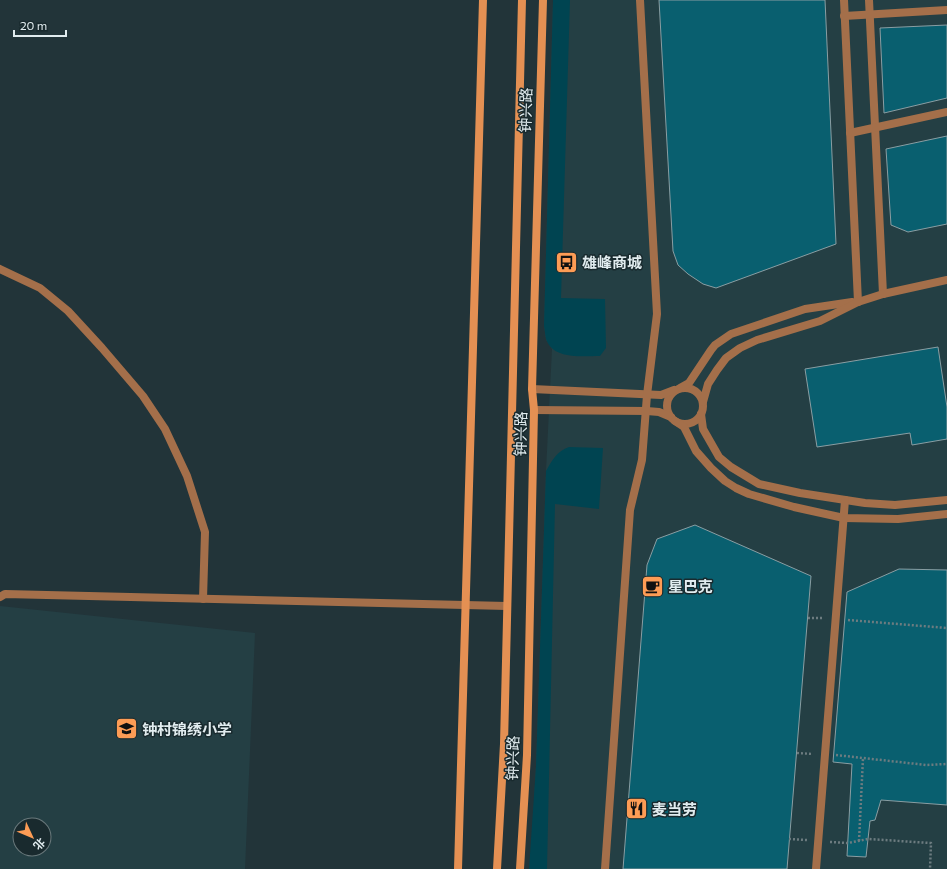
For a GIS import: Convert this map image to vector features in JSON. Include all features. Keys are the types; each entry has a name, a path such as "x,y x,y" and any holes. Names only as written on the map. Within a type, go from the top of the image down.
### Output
{"main road":[{"path":"458,869 483,0"},
{"name":"钟兴路","path":"497,869 504,744 508,606 522,0"},
{"name":"钟兴路","path":"520,869 527,755 534,410 532,389 542,0"}],"street":[{"path":"605,869 630,510 642,460 657,314 640,0"},
{"path":"844,0 858,302"},
{"path":"869,0 883,294"},
{"path":"844,16 947,10"},
{"path":"850,133 947,112"},
{"path":"0,269 40,288 68,311 143,396 165,429 187,476 205,532 203,599"},
{"path":"534,410 659,412 681,424 687,424 697,419 701,414 708,384 717,370 726,358 740,348 757,340 820,321 858,302 883,294 947,280"},
{"path":"532,389 661,395 689,383 711,350 731,334 805,309 858,302"},
{"path":"703,402 697,392 692,389 677,389 667,400 666,406 673,419 684,427 701,458 725,481 736,488 771,501 844,518 898,519 947,514"},
{"path":"701,414 702,429 719,457 731,468 759,484 800,493 845,500 895,505 947,500"},
{"path":"816,869 845,500"},
{"path":"0,597 5,594 508,606"}],"path":[{"path":"845,620 947,628"},
{"path":"834,755 926,765 947,764"},
{"path":"859,841 863,758"},
{"path":"848,843 868,839 931,843 930,869"}],"shaded area":[{"path":"553,0 947,0 947,869 530,869 536,766 546,471 552,349 546,340 544,326"},
{"path":"553,0 570,0 561,298 605,299 606,348 600,356 577,356 561,354 555,351 546,339 544,326"},
{"path":"569,447 603,448 599,509 555,504 547,869 529,869 536,766 546,471 558,453"},
{"name":"钟村锦绣小学","path":"0,606 255,633 245,869 0,869"}],"building":[{"path":"659,0 825,0 836,244 716,288 703,284 678,265 673,251"},
{"path":"947,25 947,98 884,113 880,28"},
{"path":"947,136 947,224 908,232 891,225 886,149"},
{"path":"938,347 947,407 947,439 912,445 910,433 817,447 805,369"},
{"path":"695,525 811,576 787,869 623,869 647,565 657,539"},
{"path":"899,569 947,570 947,805 881,800 875,820 870,821 866,857 847,856 852,764 833,762 847,592"}],"place":[{"name":"雄峰商城","path":"566,262"},
{"name":"星巴克","path":"652,586"},
{"name":"钟村锦绣小学","path":"126,729"},
{"name":"麦当劳","path":"636,809"}]}
